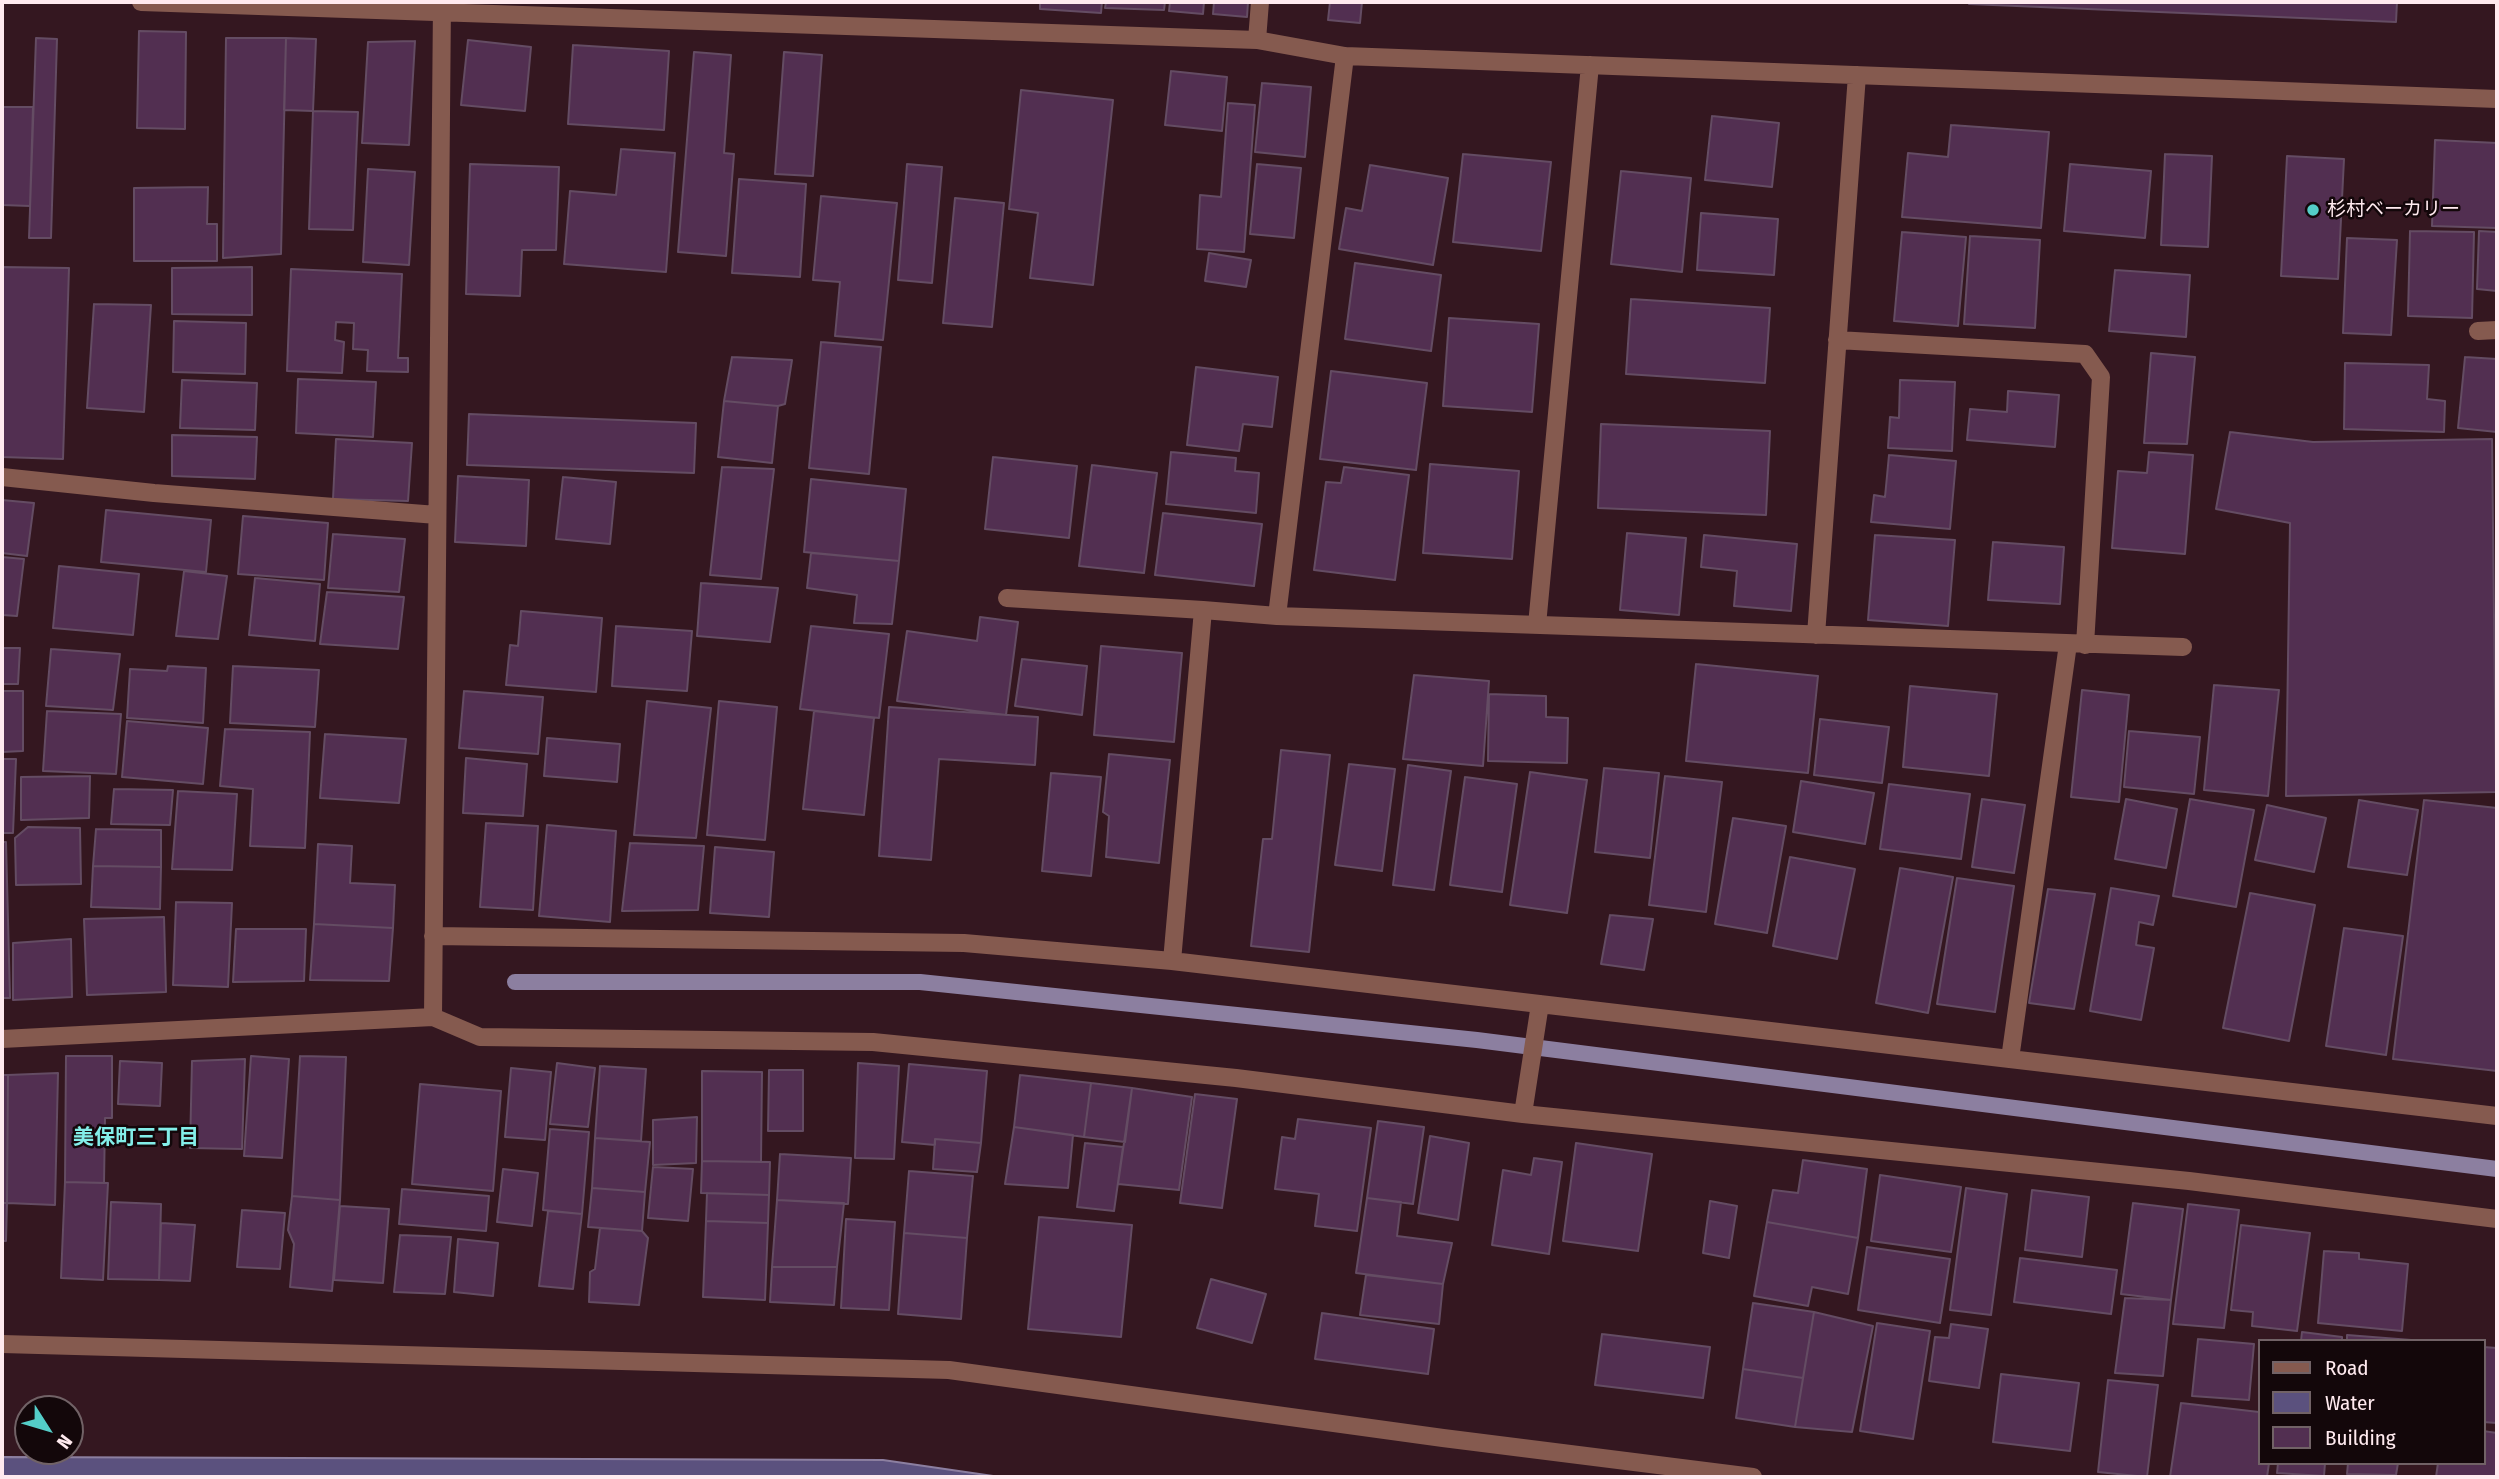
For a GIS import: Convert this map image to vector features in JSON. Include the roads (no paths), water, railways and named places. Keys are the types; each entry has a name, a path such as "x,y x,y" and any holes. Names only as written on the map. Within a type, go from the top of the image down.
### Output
{"street":[{"path":"141,2 441,8 1257,40 1345,57 2497,99"},
{"path":"1257,40 1260,2"},
{"path":"433,1017 441,8"},
{"path":"1277,616 1345,57"},
{"path":"1537,625 1590,65"},
{"path":"1816,635 1857,75"},
{"path":"2478,331 2497,330"},
{"path":"1837,340 2085,354 2101,377 2076,644 2010,1059"},
{"path":"2,477 154,494 437,515"},
{"path":"1007,598 1277,616 2183,647"},
{"path":"1172,961 1203,610"},
{"path":"433,936 964,943 1172,961 1539,1009 2010,1059 2497,1116"},
{"path":"1524,1114 1539,1009"},
{"path":"2,1039 433,1017 480,1037 873,1042 1236,1078 1524,1114 2189,1181 2497,1219"},
{"path":"2,1344 948,1370 1443,1438 1753,1477"}],"water":[{"path":"2,1457 14,1457 14,1465 84,1465 84,1457 883,1460 1000,1477 2,1477"}],"waterway":[{"path":"515,982 920,982 1477,1040 2497,1169"}],"place":[{"name":"杉村ベーカリー","path":"2313,210"}],"district":[{"name":"美保町三丁目","path":"136,1138"}]}
